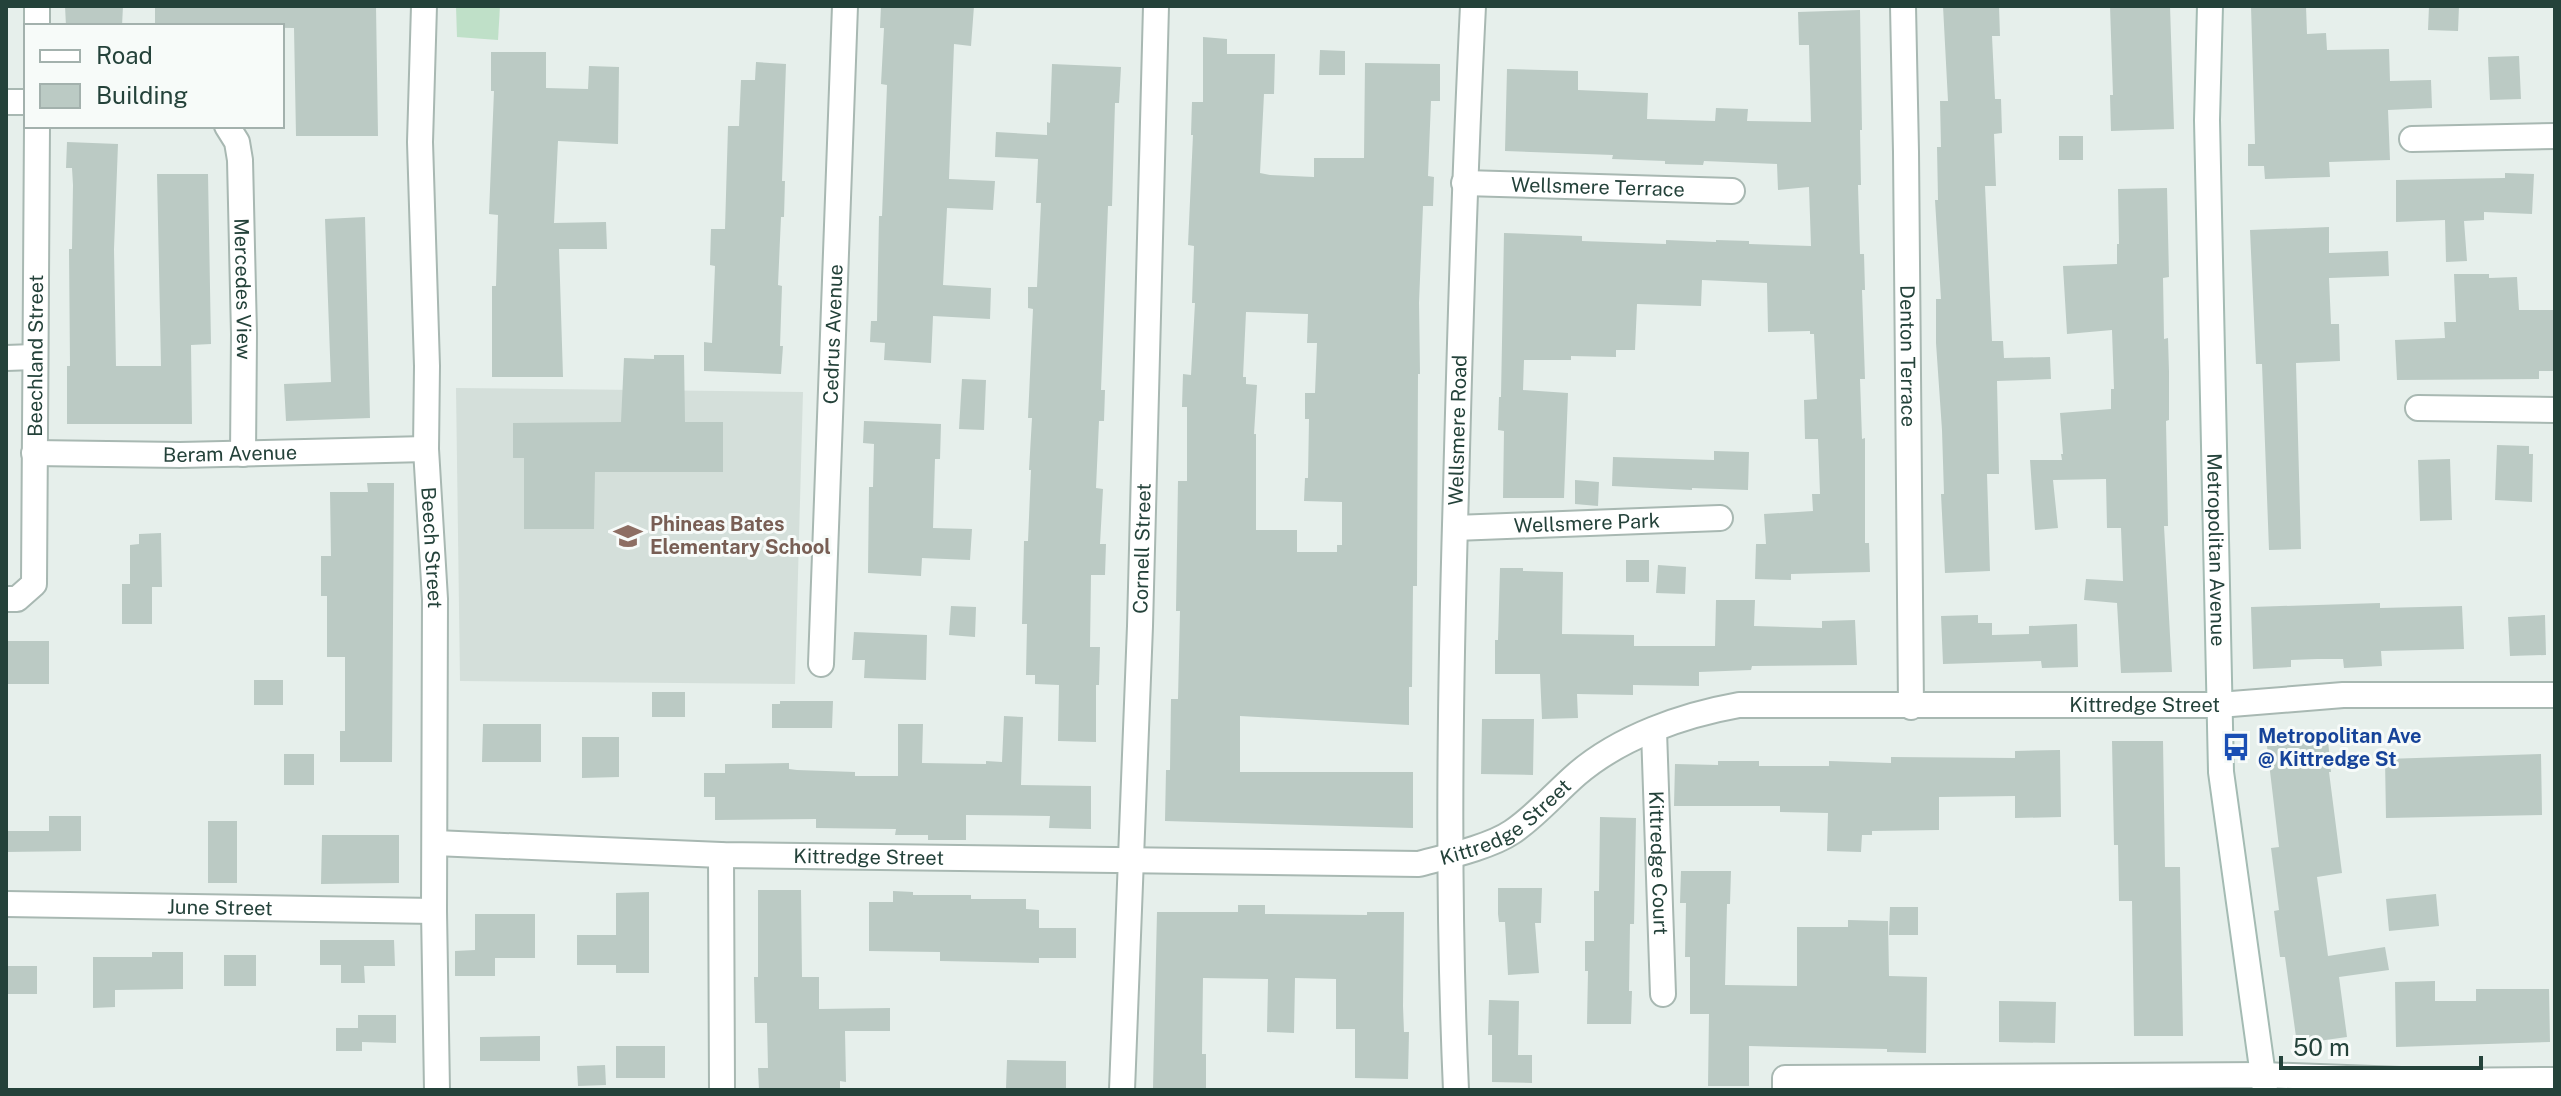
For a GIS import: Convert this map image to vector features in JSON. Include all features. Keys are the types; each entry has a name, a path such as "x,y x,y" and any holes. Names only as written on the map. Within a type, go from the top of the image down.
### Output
{"street":[{"name":"Beech Street","path":"424,6 420,142 427,366 426,449 435,599 437,1090"},
{"name":"Cedrus Avenue","path":"821,664 845,6"},
{"name":"Cornell Street","path":"1122,1090 1140,626 1156,6"},
{"name":"Wellsmere Road","path":"1456,1090 1452,994 1453,556 1464,183 1473,6"},
{"name":"Denton Terrace","path":"1903,6 1911,707"},
{"name":"Metropolitan Avenue","path":"2210,6 2207,120 2221,772 2264,1082"},
{"name":"Beechland Street","path":"6,599 17,599 34,584 37,128"},
{"name":"Mercedes View","path":"228,128 237,142 240,160 243,454"},
{"path":"2412,139 2555,136"},
{"name":"Wellsmere Terrace","path":"1464,183 1732,191"},
{"path":"6,358 34,357"},
{"path":"2418,408 2555,410"},
{"name":"Beram Avenue","path":"34,453 243,454 426,449"},
{"name":"Wellsmere Park","path":"1455,528 1720,518"},
{"name":"Kittredge Street","path":"435,843 721,855 1419,864 1452,856 1510,834 1577,774 1608,751 1703,711 1739,705 2219,705 2343,695 2555,695"},
{"name":"Kittredge Court","path":"1654,731 1663,994"},
{"path":"721,855 722,1090"},
{"name":"June Street","path":"6,904 434,911"},
{"path":"1785,1084 2555,1080"}],"shaded area":[{"name":"Phineas Bates Elementary School","path":"456,388 803,392 795,684 460,681"}],"green space":[{"path":"456,6 500,6 498,40 457,37"}],"building":[{"path":"65,6 123,6 122,24 66,24"},
{"path":"155,6 376,6 378,136 296,136 294,28 284,28 284,24 155,24"},
{"path":"881,6 974,6 971,46 954,44 949,179 995,181 993,210 947,208 943,285 991,288 990,319 933,316 931,363 884,360 885,343 870,342 871,321 877,321 879,216 882,216 887,85 881,84 884,28 880,28"},
{"path":"1943,6 1999,6 2000,36 1992,36 1995,99 2001,99 2002,133 1994,134 1996,186 1985,186 1992,341 2003,341 2004,358 2050,357 2051,379 1997,381 1999,474 1987,474 1990,571 1945,573 1942,430 1936,343 1936,299 1941,299 1935,200 1938,200 1937,147 1941,147 1940,101 1948,101"},
{"path":"2110,6 2170,6 2174,129 2111,131"},
{"path":"2251,6 2306,6 2307,34 2326,33 2327,50 2389,49 2390,81 2431,80 2432,108 2388,110 2390,160 2329,162 2330,177 2265,179 2264,166 2248,166 2248,144 2255,144"},
{"path":"2429,6 2459,6 2458,31 2428,30"},
{"path":"1860,10 1862,130 1861,185 1858,185 1860,254 1864,254 1865,379 1860,379 1862,439 1865,438 1865,543 1869,543 1870,572 1791,574 1791,580 1755,579 1756,544 1766,544 1764,514 1813,511 1812,494 1820,494 1818,439 1805,439 1804,400 1817,399 1814,334 1810,331 1768,332 1767,283 1702,280 1701,306 1637,304 1635,350 1616,350 1616,357 1571,356 1571,360 1524,360 1523,390 1568,393 1564,498 1503,498 1504,431 1498,430 1504,233 1582,236 1582,241 1666,244 1666,240 1716,240 1811,246 1809,187 1778,190 1777,164 1704,161 1703,165 1665,164 1665,161 1612,159 1613,155 1505,151 1507,69 1578,71 1578,90 1648,93 1647,119 1715,121 1716,108 1748,109 1747,121 1811,122 1809,45 1799,45 1798,12"},
{"path":"1203,37 1227,39 1227,54 1275,54 1274,94 1264,94 1260,173 1314,177 1314,158 1364,158 1365,63 1440,64 1440,101 1431,101 1428,176 1434,177 1433,206 1423,206 1419,303 1417,586 1413,586 1409,725 1240,716 1240,772 1413,772 1413,828 1165,821 1166,770 1170,770 1171,699 1178,699 1178,481 1187,481 1187,407 1182,407 1183,374 1191,375 1195,303 1192,303 1194,246 1188,245 1192,102 1203,102","holes":["1246,312 1308,314 1307,343 1317,343 1315,393 1305,393 1305,419 1309,419 1308,478 1305,478 1304,501 1342,502 1342,545 1337,545 1337,552 1297,552 1297,530 1256,530 1254,434 1257,385 1246,384 1246,377 1243,377"]},
{"path":"1320,50 1345,51 1345,75 1319,75"},
{"path":"491,52 546,52 546,88 588,89 589,66 619,67 618,144 558,141 554,223 606,222 607,249 559,249 563,377 492,377 492,286 496,286 498,215 489,214 494,91 491,91"},
{"path":"2519,56 2521,99 2490,100 2488,57"},
{"path":"756,62 786,64 782,181 785,181 784,217 781,217 778,285 782,286 781,374 704,371 704,342 712,343 715,266 710,265 711,229 725,229 728,126 739,126 741,80 755,80"},
{"path":"1052,64 1121,67 1119,103 1115,103 1112,206 1108,206 1101,390 1105,390 1104,421 1099,421 1096,488 1103,489 1100,544 1106,544 1105,575 1091,575 1090,647 1100,647 1096,742 1058,741 1059,685 1035,684 1035,675 1026,675 1027,624 1022,624 1032,418 1028,418 1033,309 1028,308 1028,287 1037,287 1041,203 1036,203 1038,159 995,157 996,132 1047,135"},
{"path":"2059,136 2083,136 2083,160 2059,160"},
{"path":"67,142 118,144 114,249 116,366 161,366 157,174 208,174 211,344 191,345 192,424 67,424 73,185 72,168 66,168"},
{"path":"2505,173 2534,174 2532,214 2484,212 2484,220 2464,221 2467,261 2446,262 2445,220 2396,222 2396,180 2505,178"},
{"path":"2167,188 2169,277 2163,278 2164,339 2168,338 2169,420 2166,421 2168,526 2164,526 2172,672 2121,673 2117,603 2084,600 2086,579 2123,581 2121,528 2107,528 2106,479 2053,480 2058,528 2035,530 2030,460 2062,460 2060,413 2111,409 2111,389 2114,389 2112,330 2067,334 2063,266 2117,264 2118,189"},
{"path":"365,217 370,418 286,421 284,384 331,382 325,219"},
{"path":"2329,227 2329,253 2388,251 2389,276 2329,278 2331,324 2339,324 2340,361 2296,363 2301,549 2269,550 2262,364 2256,364 2250,230"},
{"path":"2454,274 2517,277 2519,310 2555,310 2555,371 2539,371 2539,379 2397,380 2395,340 2445,338 2444,322 2456,322"},
{"path":"654,355 684,355 685,422 723,422 723,472 595,472 594,529 524,529 524,458 513,458 513,423 621,422 624,358 654,359"},
{"path":"962,379 986,380 984,430 959,429"},
{"path":"864,421 941,424 940,459 935,459 933,528 972,529 970,560 922,558 921,576 868,573 869,487 873,487 874,444 863,443"},
{"path":"2497,445 2529,446 2529,454 2533,454 2532,502 2495,500"},
{"path":"1714,451 1749,452 1748,490 1612,486 1613,457 1714,460"},
{"path":"2450,459 2452,520 2420,521 2418,460"},
{"path":"1575,480 1599,482 1598,506 1575,504"},
{"path":"367,483 394,483 392,762 340,762 340,731 345,731 345,657 327,657 327,596 321,596 321,556 331,556 330,492 368,492"},
{"path":"161,533 162,587 152,587 152,624 122,624 122,584 130,584 130,545 139,544 139,534"},
{"path":"1626,560 1649,560 1649,582 1626,582"},
{"path":"1658,565 1686,567 1685,594 1656,593"},
{"path":"1500,568 1563,572 1562,634 1634,635 1634,646 1715,646 1716,600 1755,600 1754,626 1822,628 1822,621 1855,620 1857,665 1752,666 1751,670 1699,672 1699,686 1633,685 1633,695 1577,694 1578,718 1542,719 1540,674 1495,674"},
{"path":"2380,603 2380,608 2462,606 2464,649 2381,651 2382,666 2344,668 2343,659 2317,659 2291,660 2291,667 2253,669 2251,607"},
{"path":"951,606 976,607 975,637 949,635"},
{"path":"1978,615 1978,623 1992,623 1992,635 2029,634 2029,626 2077,624 2078,667 2042,668 2041,661 1943,664 1941,616"},
{"path":"2545,615 2546,655 2510,656 2508,617"},
{"path":"854,632 927,635 926,680 864,678 865,660 852,660"},
{"path":"6,641 49,641 49,684 6,684"},
{"path":"254,680 283,680 283,705 254,705"},
{"path":"652,692 685,692 685,717 652,717"},
{"path":"780,701 833,701 832,728 772,728 772,704 780,704"},
{"path":"1004,716 1023,717 1021,785 1091,786 1091,829 1049,828 1050,816 966,815 966,840 928,840 928,835 895,835 896,829 816,828 816,819 715,820 715,797 704,797 704,773 725,773 725,764 789,763 789,769 797,770 855,772 855,776 898,776 898,724 923,724 922,763 1002,762"},
{"path":"1482,719 1534,719 1533,775 1481,774"},
{"path":"483,724 541,724 541,762 482,762"},
{"path":"582,737 619,737 619,777 582,778"},
{"path":"2328,740 2342,873 2317,877 2328,956 2385,947 2389,970 2339,977 2347,1037 2297,1044 2285,957 2280,957 2274,911 2279,910 2271,848 2279,847 2267,746"},
{"path":"2112,741 2163,741 2165,867 2180,867 2183,1036 2134,1036 2132,901 2119,901 2118,845 2114,845"},
{"path":"2060,750 2061,817 2015,818 2015,796 1939,797 1939,830 1872,831 1872,835 1862,835 1861,852 1827,851 1828,813 1780,812 1780,806 1674,806 1675,764 1718,765 1718,761 1759,761 1759,766 1829,766 1829,761 1891,763 1891,757 2015,758 2015,751"},
{"path":"284,754 314,754 314,785 284,785"},
{"path":"2541,754 2542,815 2386,818 2385,759"},
{"path":"49,816 81,816 81,851 6,852 6,831 49,831"},
{"path":"1600,817 1636,818 1634,924 1630,924 1631,1024 1587,1024 1585,941 1594,941 1594,891 1599,891"},
{"path":"208,821 237,821 237,883 208,883"},
{"path":"322,835 399,835 399,883 321,884"},
{"path":"1681,871 1731,871 1725,985 1797,986 1797,927 1848,927 1848,920 1888,921 1889,976 1927,977 1926,1053 1887,1052 1887,1049 1749,1046 1749,1086 1708,1086 1709,1014 1690,1014 1690,957 1685,957 1686,903 1680,903"},
{"path":"1498,888 1542,888 1541,923 1535,923 1539,973 1508,975 1505,922 1499,922"},
{"path":"758,890 801,890 802,977 819,977 819,1009 890,1008 890,1031 845,1031 846,1082 840,1081 840,1090 759,1090 758,1068 768,1068 767,1023 755,1023"},
{"path":"893,891 913,892 913,895 971,895 971,899 1026,899 1026,909 1039,910 1039,928 1076,928 1076,958 1039,958 1039,963 940,961 940,952 869,951 869,902 893,902"},
{"path":"649,892 649,973 616,973 616,965 577,965 577,935 616,935 616,893"},
{"path":"2436,894 2439,926 2389,931 2386,899"},
{"path":"1238,905 1265,905 1265,914 1367,915 1367,912 1404,912 1403,1006 1404,1032 1409,1032 1408,1079 1355,1078 1355,1029 1336,1029 1336,979 1295,978 1294,1033 1267,1032 1268,979 1203,978 1202,1054 1206,1054 1206,1088 1153,1088 1157,912 1238,912"},
{"path":"1890,907 1918,907 1918,935 1889,935"},
{"path":"475,914 535,914 535,958 495,958 495,976 455,976 455,951 475,950"},
{"path":"320,940 394,940 395,966 364,966 365,983 341,983 341,965 320,965"},
{"path":"152,952 183,952 183,989 115,990 115,1007 93,1008 93,957 152,957"},
{"path":"224,955 256,955 256,986 224,986"},
{"path":"6,966 37,966 37,994 6,994"},
{"path":"2435,981 2435,1001 2476,1001 2476,989 2549,989 2550,1042 2396,1047 2395,982"},
{"path":"1489,1000 1519,1001 1518,1055 1532,1055 1532,1083 1492,1082"},
{"path":"1999,1001 2056,1002 2055,1043 1999,1042"},
{"path":"358,1015 396,1015 396,1043 362,1042 362,1051 336,1051 336,1028 358,1028"},
{"path":"540,1036 540,1061 480,1061 480,1037"},
{"path":"616,1046 665,1046 665,1078 616,1078"},
{"path":"1007,1060 1066,1061 1066,1088 1006,1088"},
{"path":"605,1065 606,1085 578,1086 577,1066"}],"place":[{"name":"Phineas Bates Elementary School","path":"628,536"},
{"name":"Metropolitan Ave @ Kittredge St","path":"2236,747"}]}
